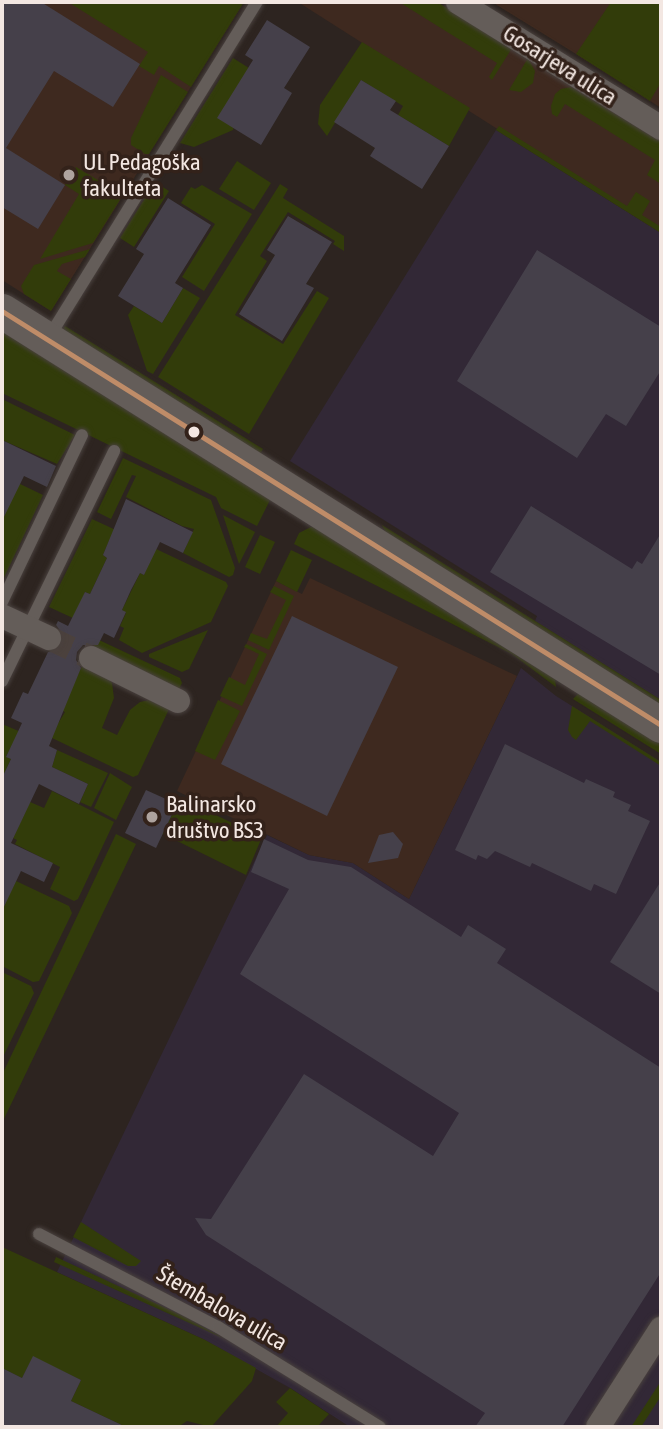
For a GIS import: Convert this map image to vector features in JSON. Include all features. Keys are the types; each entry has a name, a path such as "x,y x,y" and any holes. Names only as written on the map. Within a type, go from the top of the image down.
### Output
{"street":[{"name":"Gosarjeva ulica","path":"458,2 661,128"},
{"path":"2,311 661,725"},
{"path":"2,616 38,633"},
{"path":"91,658 178,701"},
{"path":"598,1427 661,1329"}],"lane":[{"path":"47,340 257,2"},
{"path":"2,602 82,435"},
{"path":"2,681 38,633 114,451"},
{"name":"Štembalova ulica","path":"39,1234 218,1327 380,1427"}],"shaded area":[{"name":"UL Pedagoška fakulteta","path":"2,2 244,2 51,311 2,280"},
{"path":"298,2 437,2 661,142 661,233"},
{"path":"492,2 661,2 661,108 576,54"},
{"path":"496,130 661,233 661,700 535,621 537,616 290,461"},
{"path":"310,578 517,676 409,899 353,863 309,855 177,791 276,581 302,594"},
{"path":"521,668 556,696 661,762 661,1427 350,1427 290,1388 205,1340 57,1272 267,835 309,855 353,863 409,899"}],"green space":[{"path":"68,2 244,2 191,87 159,66 154,75 139,66 148,52"},
{"path":"399,2 437,2 512,48 492,80 489,77 497,63"},
{"path":"611,2 661,2 661,82 650,101 576,54"},
{"path":"362,42 470,108 449,146 398,115 403,106 361,80 327,136 318,124 320,105"},
{"path":"233,58 249,68 233,130 194,147 180,143"},
{"path":"528,58 535,71 533,83 521,92 509,90"},
{"path":"161,75 188,92 149,154 145,154 131,145 131,138"},
{"path":"571,87 661,142 661,184 647,175 655,160 565,104 557,117 552,114 551,106 555,94 561,89"},
{"path":"499,126 627,206 636,192 650,201 642,215 661,227 661,233 496,130"},
{"path":"237,161 271,183 254,210 219,189"},
{"path":"76,167 123,195 93,243 40,259 79,194 65,185"},
{"path":"155,182 169,191 134,247 120,238"},
{"path":"280,184 288,189 283,198 344,236 344,251 333,244 335,241 288,212 260,256 267,261 235,315 283,344 317,291 329,298 249,434 158,377"},
{"path":"202,185 252,214 204,291 182,277 215,224 181,203 191,187 195,189"},
{"path":"90,249 85,257 62,264 57,271 71,279 51,311 24,294 21,286 34,265"},
{"path":"183,288 200,298 153,374 147,371 128,315 134,306 162,323"},
{"path":"65,326 263,449 259,455 62,331"},
{"path":"2,329 271,498 257,526 221,508 216,497 2,393"},
{"path":"2,399 75,435 57,464 2,440"},
{"path":"123,458 211,500 235,568 233,575 229,577 183,553 194,529 182,526 126,497 136,476 132,475 111,519 97,512"},
{"path":"18,483 43,495 2,582 2,510"},
{"path":"223,515 255,532 239,564"},
{"path":"92,519 118,531 109,541 103,555 107,558 90,594 85,592 75,619 49,607"},
{"path":"382,525 661,700 661,707 387,535"},
{"path":"313,526 555,679 556,687 512,654 294,544 299,533"},
{"path":"260,535 275,542 260,574 245,567"},
{"path":"154,548 226,582 228,586 211,622 142,653 119,640 124,628 120,626 126,613 122,610 140,573 144,575"},
{"path":"291,550 312,560 297,592 276,581"},
{"path":"274,586 294,596 269,650 248,640 251,633 267,639 286,600 270,592"},
{"path":"208,630 189,669 182,672 149,657 149,654"},
{"path":"97,639 180,678 182,683 177,693 92,650"},
{"path":"246,644 267,654 242,706 220,696 229,677 245,685 259,654 244,647"},
{"path":"83,664 108,677 112,683 114,698 102,728 117,735 130,710 140,702 154,699 171,705 138,775 133,777 50,737 65,712 61,710"},
{"path":"579,693 661,743 661,754 573,699"},
{"path":"218,700 240,711 215,760 195,751"},
{"path":"572,706 661,762 661,766 590,721 576,740 568,730"},
{"path":"2,724 21,732 6,756 11,759 2,778"},
{"path":"57,750 108,773 91,807 80,802 88,784 52,767"},
{"path":"110,773 132,787 116,820 94,808"},
{"path":"52,791 114,822 78,899 74,901 50,889 60,867 15,844 17,840 13,838 30,802 44,808"},
{"path":"180,798 262,837 246,875 163,834"},
{"path":"116,834 136,844 2,1123 2,1075"},
{"path":"16,881 69,906 72,913 39,981 33,982 2,966 2,900 6,891 10,893"},
{"path":"2,972 31,986 34,993 2,1059"},
{"path":"81,1222 141,1261 136,1266 128,1266 73,1237"},
{"path":"2,1247 205,1340 256,1368 252,1381 211,1427 187,1421 178,1427 126,1427 71,1401 81,1380 33,1357 22,1378 2,1368"},
{"path":"56,1257 185,1317 225,1339 54,1262"},
{"path":"661,1381 661,1396 641,1427 631,1427"},
{"path":"290,1388 329,1414 317,1427 276,1427 288,1413 276,1402"}],"building":[{"path":"2,2 41,2 140,64 113,107 54,71 6,148 65,185 38,229 2,207"},
{"path":"267,20 310,47 284,88 292,93 261,145 217,118 253,60 245,55"},
{"path":"361,80 396,101 390,110 449,146 422,189 370,156 375,148 334,122"},
{"path":"168,198 211,225 175,283 183,288 162,323 118,296 144,254 136,249"},
{"path":"288,216 332,242 306,284 314,288 282,341 239,314 275,255 267,250"},
{"path":"537,250 661,327 661,370 626,426 606,414 577,458 457,381"},
{"path":"2,440 56,466 47,487 24,476 2,521"},
{"path":"126,499 193,532 183,553 160,542 144,575 140,573 131,590 122,610 126,612 114,638 104,633 98,645 83,645 77,652 76,660 81,668 49,746 57,750 52,767 88,784 79,804 39,784 11,843 53,863 44,882 21,871 2,911 2,778 11,759 6,757 22,723 11,718 23,692 28,694 48,652 57,651 62,645 64,636 56,625 58,621 68,626 85,592 90,594 107,558 103,555"},
{"path":"531,506 632,569 637,561 642,564 661,533 661,675 490,572"},
{"path":"292,616 398,667 327,816 221,764"},
{"path":"505,744 584,783 586,779 615,792 613,797 631,805 628,811 650,821 616,894 594,884 591,891 532,863 530,867 495,851 487,859 478,855 476,860 455,850"},
{"name":"Balinarsko društvo BS3","path":"146,790 177,804 156,848 125,833"},
{"path":"393,832 403,844 398,858 368,863 379,835"},
{"path":"264,839 308,860 351,867 461,937 468,925 506,949 497,963 661,1068 661,1272 562,1427 475,1427 485,1413 206,1235 195,1218 211,1219 304,1074 433,1156 459,1113 240,974 289,889 251,872"},
{"path":"661,881 661,994 610,962"},
{"path":"33,1356 81,1380 71,1401 126,1427 2,1427 2,1368 22,1378"}],"tunnel":[{"path":"49,638 91,658"}],"transit line":[{"path":"2,311 661,725"}],"place":[{"name":"UL Pedagoška fakulteta","path":"69,175"},
{"name":"Balinarsko društvo BS3","path":"152,817"}]}
